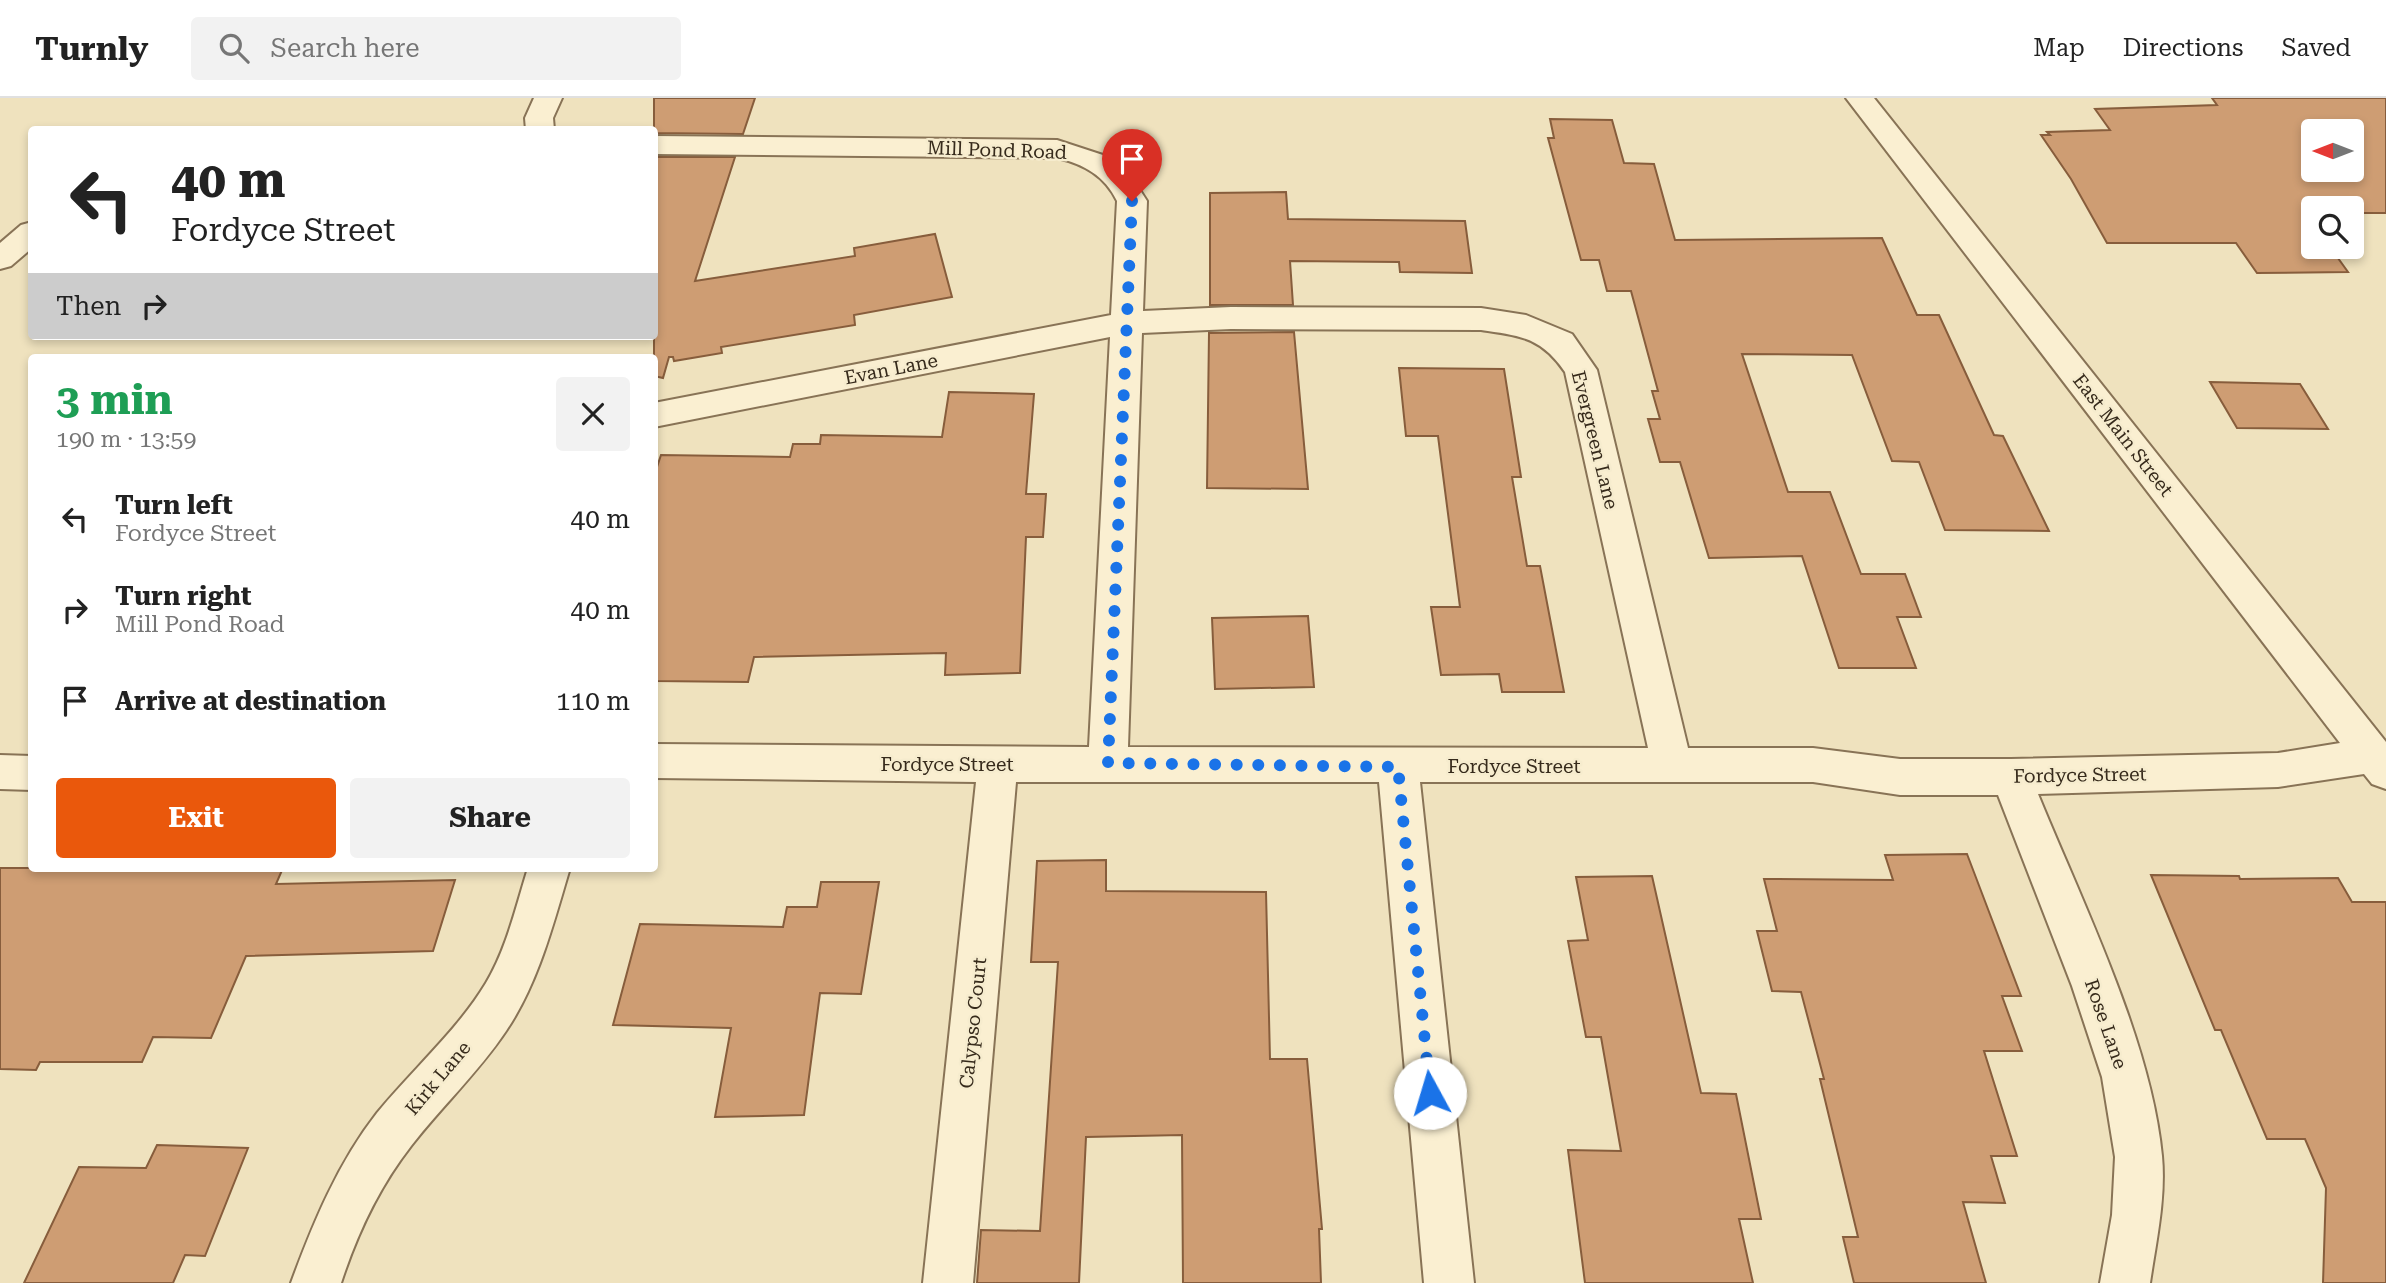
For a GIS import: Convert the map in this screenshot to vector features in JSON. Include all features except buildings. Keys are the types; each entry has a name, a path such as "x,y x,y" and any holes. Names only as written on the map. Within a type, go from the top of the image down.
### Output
{"street":[{"path":"540,126 539,118 548,98"},
{"name":"East Main Street","path":"1860,98 2379,763"},
{"name":"Mill Pond Road","path":"658,145 1057,149 1078,153 1103,164 1123,180 1132,201 1108,763"},
{"path":"0,259 28,235"},
{"name":"Evergreen Lane","path":"1127,323 1231,318 1481,319 1526,326 1561,342 1581,370 1672,765"},
{"name":"Evan Lane","path":"658,414 1127,323"},
{"name":"Fordyce Street","path":"658,761 723,764 1108,763 1398,767 1814,765 1900,777 2278,770 2379,763"},
{"name":"Calypso Court","path":"948,1283 998,764"},
{"path":"1398,767 1449,1283"},
{"path":"0,772 28,772"},
{"name":"Rose Lane","path":"2011,777 2094,986 2125,1077 2139,1157 2136,1215 2125,1283"},
{"name":"Kirk Lane","path":"316,1283 326,1252 360,1181 393,1131 462,1052 502,998 527,938 548,872"}],"route":[{"path":"1132,201 1108,763 1398,767 1430,1093"}]}
